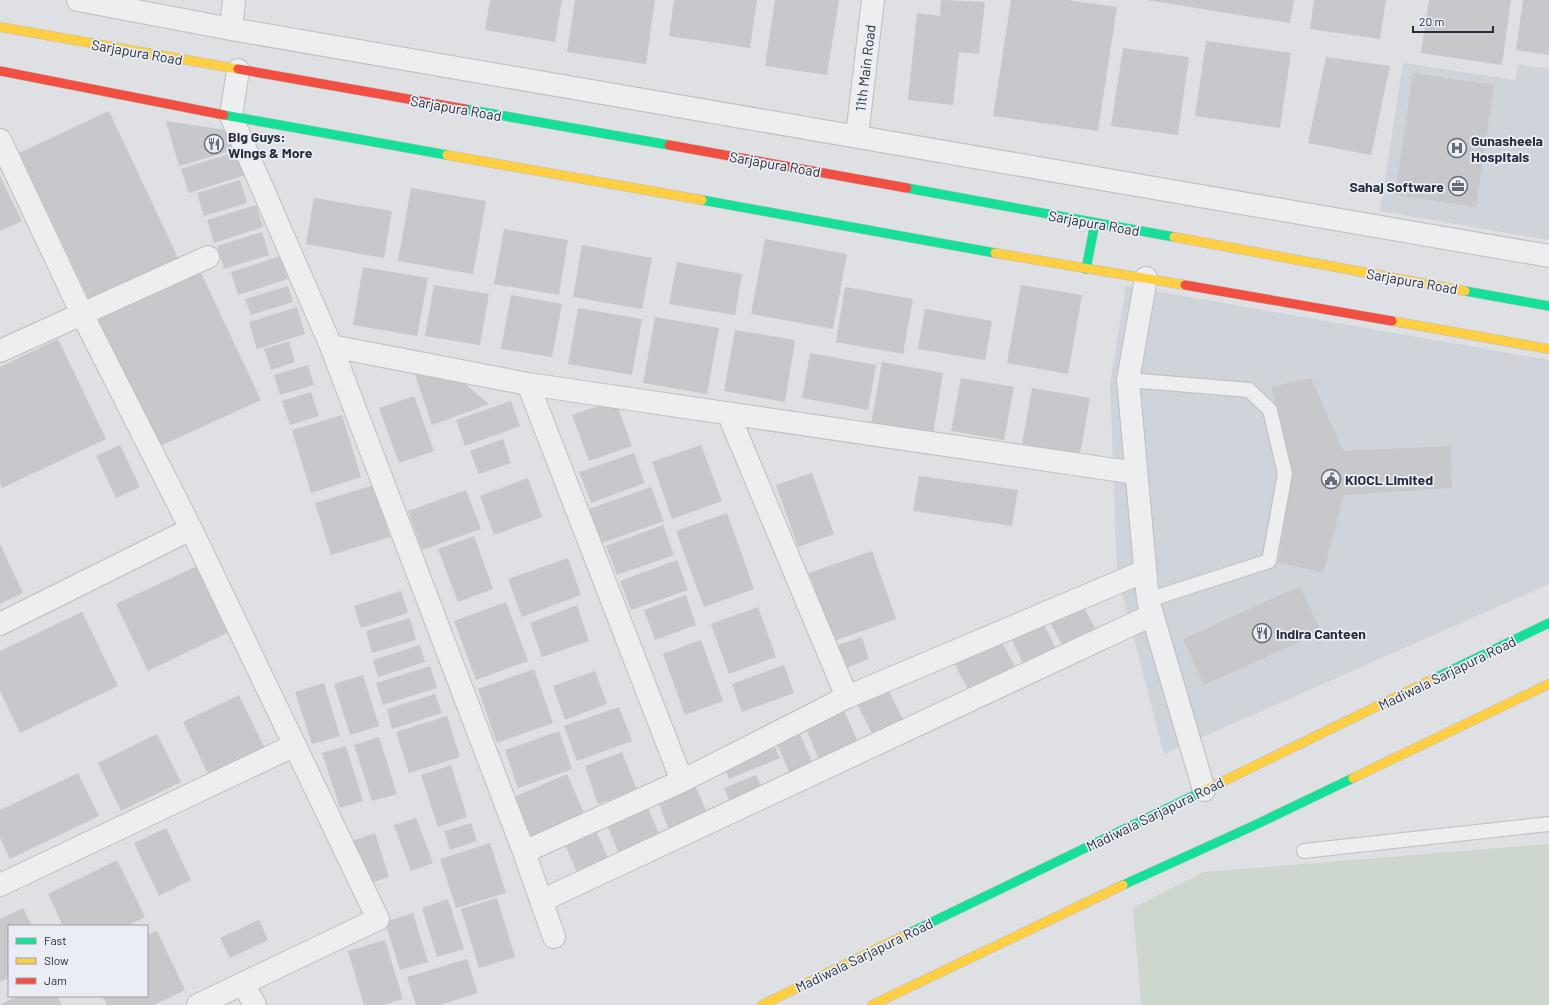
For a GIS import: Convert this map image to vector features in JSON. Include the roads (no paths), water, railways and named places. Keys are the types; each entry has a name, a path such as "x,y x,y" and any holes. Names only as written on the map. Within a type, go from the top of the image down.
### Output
{"main road":[{"name":"Sarjapura Road","path":"0,27 858,179 1549,306"},
{"path":"0,71 231,116 1086,269 1146,278 1549,348"},
{"path":"1086,269 1094,223"},
{"name":"Madiwala Sarjapura Road","path":"762,1005 1549,623"},
{"path":"872,1005 1096,897 1252,826 1549,684"}],"street":[{"path":"78,0 231,29 1549,256"},
{"path":"231,29 234,0"},
{"name":"11th Main Road","path":"857,136 873,0"},
{"path":"238,70 231,116 331,346 524,852 554,937"},
{"path":"0,140 82,314 191,529 378,919 198,1005"},
{"path":"0,351 208,257"},
{"path":"1146,278 1128,380 1145,571 1150,607 1204,790"},
{"path":"331,346 528,384 1136,473"},
{"path":"528,384 682,781"},
{"path":"728,413 847,697"},
{"path":"0,624 191,529"},
{"path":"524,852 682,781 847,697 1145,571"},
{"path":"542,901 1150,607"},
{"path":"0,885 295,745"},
{"path":"243,984 255,1005"}],"lane":[{"path":"1128,380 1249,390 1270,410 1285,474 1269,561 1150,607"},
{"path":"1304,851 1549,824"}],"place":[{"name":"Big Guys: Wings & More","path":"214,144"},
{"name":"Gunasheela Hospitals","path":"1457,148"},
{"name":"Sahaj Software","path":"1458,186"},
{"name":"KIOCL Limited","path":"1331,479"},
{"name":"Indira Canteen","path":"1262,633"}]}
